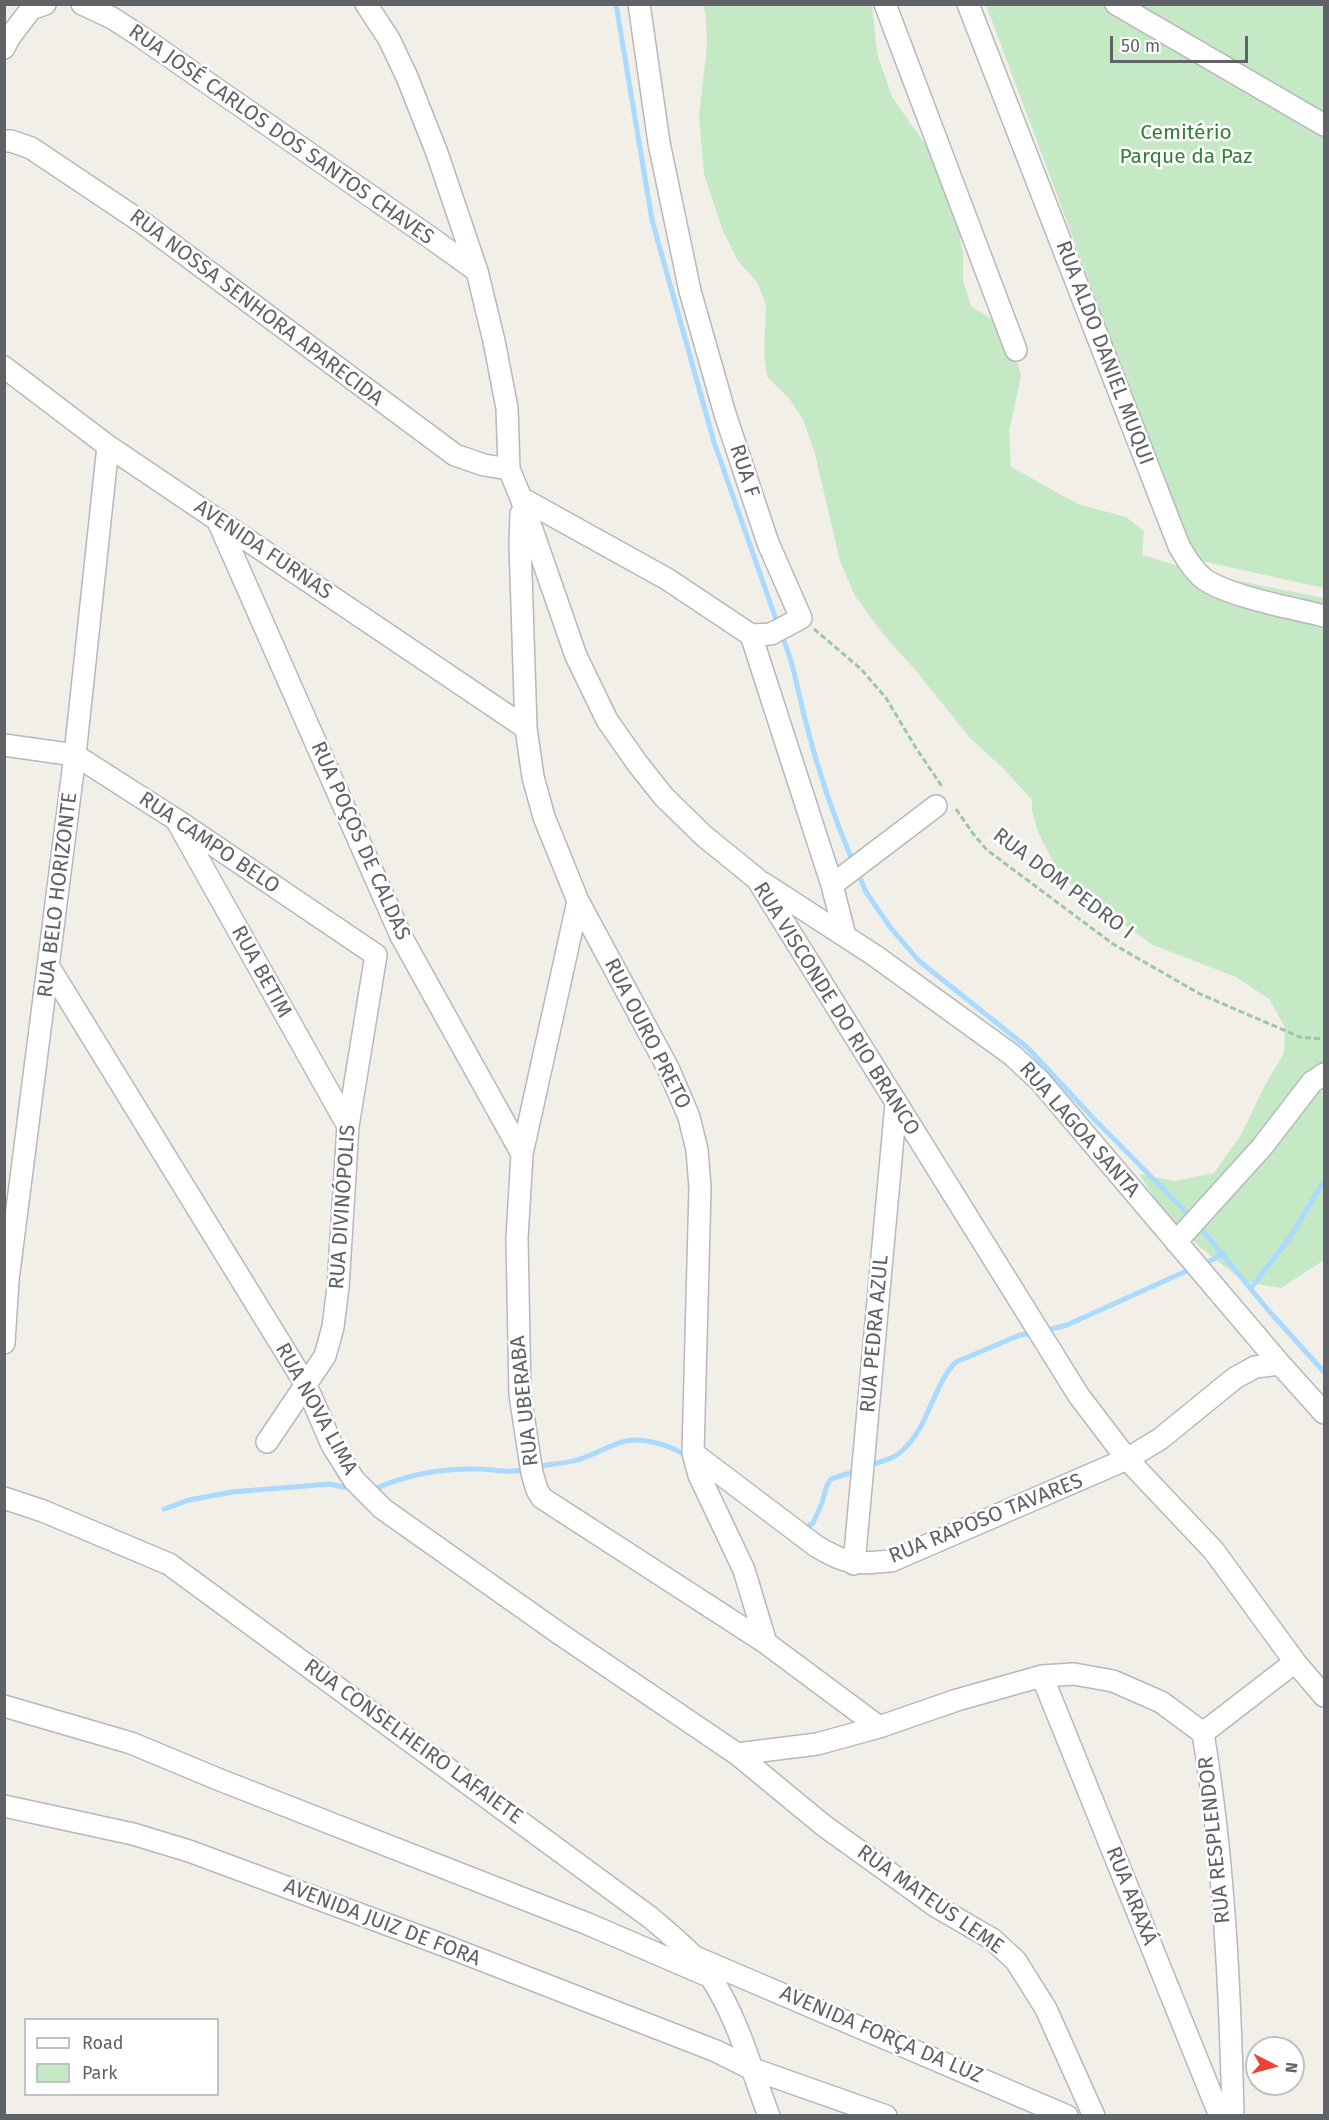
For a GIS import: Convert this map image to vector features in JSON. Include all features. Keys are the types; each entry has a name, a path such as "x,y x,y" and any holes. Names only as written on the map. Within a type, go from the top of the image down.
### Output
{"street":[{"path":"4,48 31,9 45,4"},
{"name":"RUA JOSÉ CARLOS DOS SANTOS CHAVES","path":"82,4 112,18 150,43 477,272"},
{"name":"RUA VISCONDE DO RIO BRANCO","path":"366,4 407,76 437,153 477,272 494,342 507,408 509,469 576,656 607,720 637,763 664,796 704,836 757,879 1079,1396 1127,1459 1214,1551 1295,1662 1324,1696"},
{"name":"RUA F","path":"639,4 659,143 690,291 725,414 768,543 801,618"},
{"path":"885,4 1016,350"},
{"name":"RUA ALDO DANIEL MUQUI","path":"968,4 1179,546 1190,565 1205,579 1227,590 1324,616"},
{"path":"1116,4 1324,125"},
{"name":"RUA NOSSA SENHORA APARECIDA","path":"4,141 11,141 40,153 143,223 455,455 484,465 509,469"},
{"name":"AVENIDA FURNAS","path":"4,367 108,446 526,728"},
{"name":"RUA BELO HORIZONTE","path":"4,1343 6,1280 49,968 75,755 108,446"},
{"path":"521,498 667,579 751,635 771,634 801,618"},
{"name":"RUA OURO PRETO","path":"521,498 520,544 526,728 533,777 578,901 668,1068 689,1117 697,1150 700,1188 693,1453 699,1474 744,1570 766,1643"},
{"name":"RUA POÇOS DE CALDAS","path":"217,519 400,936 522,1154"},
{"path":"751,635 832,885 845,936"},
{"name":"RUA CAMPO BELO","path":"4,745 75,755 175,819 376,955"},
{"path":"832,885 945,802"},
{"name":"RUA BETIM","path":"175,819 348,1126"},
{"name":"RUA LAGOA SANTA","path":"757,879 845,936 1012,1054 1040,1082 1324,1413"},
{"name":"RUA UBERABA","path":"578,901 522,1154 517,1238 520,1395 532,1473 537,1490 542,1498 766,1643 879,1727"},
{"path":"376,955 400,936"},
{"name":"RUA DIVINÓPOLIS","path":"267,1442 325,1356 333,1327 338,1287 348,1126 376,955"},
{"name":"RUA NOVA LIMA","path":"49,968 306,1385 332,1445 354,1480 383,1509 560,1635 737,1754"},
{"path":"1176,1242 1262,1147 1312,1082 1324,1074"},
{"name":"RUA PEDRA AZUL","path":"854,1564 896,1104"},
{"name":"RUA RAPOSO TAVARES","path":"693,1453 816,1546 834,1557 854,1564 891,1562 1127,1459 1167,1433 1235,1378 1255,1367 1280,1364"},
{"name":"RUA CONSELHEIRO LAFAIETE","path":"4,1498 43,1511 170,1564 651,1918 694,1957 710,1976 726,2005 744,2047 769,2115"},
{"path":"1203,1733 1295,1662"},
{"name":"RUA RESPLENDOR","path":"737,1754 817,1744 1042,1676 1074,1674 1113,1681 1161,1702 1203,1733 1214,1801 1230,1994 1233,2115"},
{"name":"RUA ARAXÁ","path":"1042,1676 1220,2115"},
{"path":"4,1706 131,1743 220,1780 588,1923 710,1976"},
{"name":"RUA MATEUS LEME","path":"737,1754 823,1825 937,1907 992,1939 1016,1961 1046,2010 1094,2115"},
{"name":"AVENIDA JUIZ DE FORA","path":"4,1806 133,1834 189,1851 451,1948 716,2051 750,2068 886,2115"},
{"name":"AVENIDA FORÇA DA LUZ","path":"694,1957 1067,2115"}],"path":[{"name":"RUA DOM PEDRO I","path":"801,618 861,669 886,698 945,802 987,850 1113,944 1200,994 1300,1037 1324,1039"}],"green space":[{"path":"703,5 872,5 877,53 892,97 939,164 955,211 963,254 963,280 971,306 997,323 1012,342 1021,376 1009,431 1011,467 1078,504 1126,517 1144,531 1142,555 1209,575 1324,598 1324,1260 1281,1288 1245,1282 1211,1256 1170,1221 1139,1174 1175,1181 1214,1173 1241,1135 1263,1089 1284,1053 1285,1027 1269,999 1236,977 1153,945 1076,890 1056,867 1038,832 1032,811 1032,800 1005,770 970,738 885,636 855,596 840,561 815,454 803,419 789,398 767,377 764,355 766,304 757,282 738,261 723,231 704,174 699,116 707,47 706,16"},
{"name":"Cemitério Parque da Paz","path":"986,5 1324,5 1324,588 1202,561 1185,537"}],"waterway":[{"path":"616,4 652,220 714,442 778,625"},
{"path":"781,634 793,667 821,776 853,862"},
{"path":"857,871 866,892 890,927 919,961 1028,1048 1192,1218"},
{"path":"1251,1288 1291,1236 1324,1181"},
{"path":"1198,1225 1269,1311 1324,1372"},
{"path":"1201,1265 1224,1254"},
{"path":"1044,1331 1067,1325 1193,1268"},
{"path":"867,1466 891,1458 908,1444 924,1421 941,1383 956,1362 1020,1335 1035,1333"},
{"path":"537,1467 578,1460 633,1440 658,1443 687,1457"},
{"path":"373,1490 410,1476 437,1471 528,1469"},
{"path":"803,1530 813,1523 831,1479 856,1471"},
{"path":"164,1509 189,1500 232,1492 330,1484 352,1489"}]}
